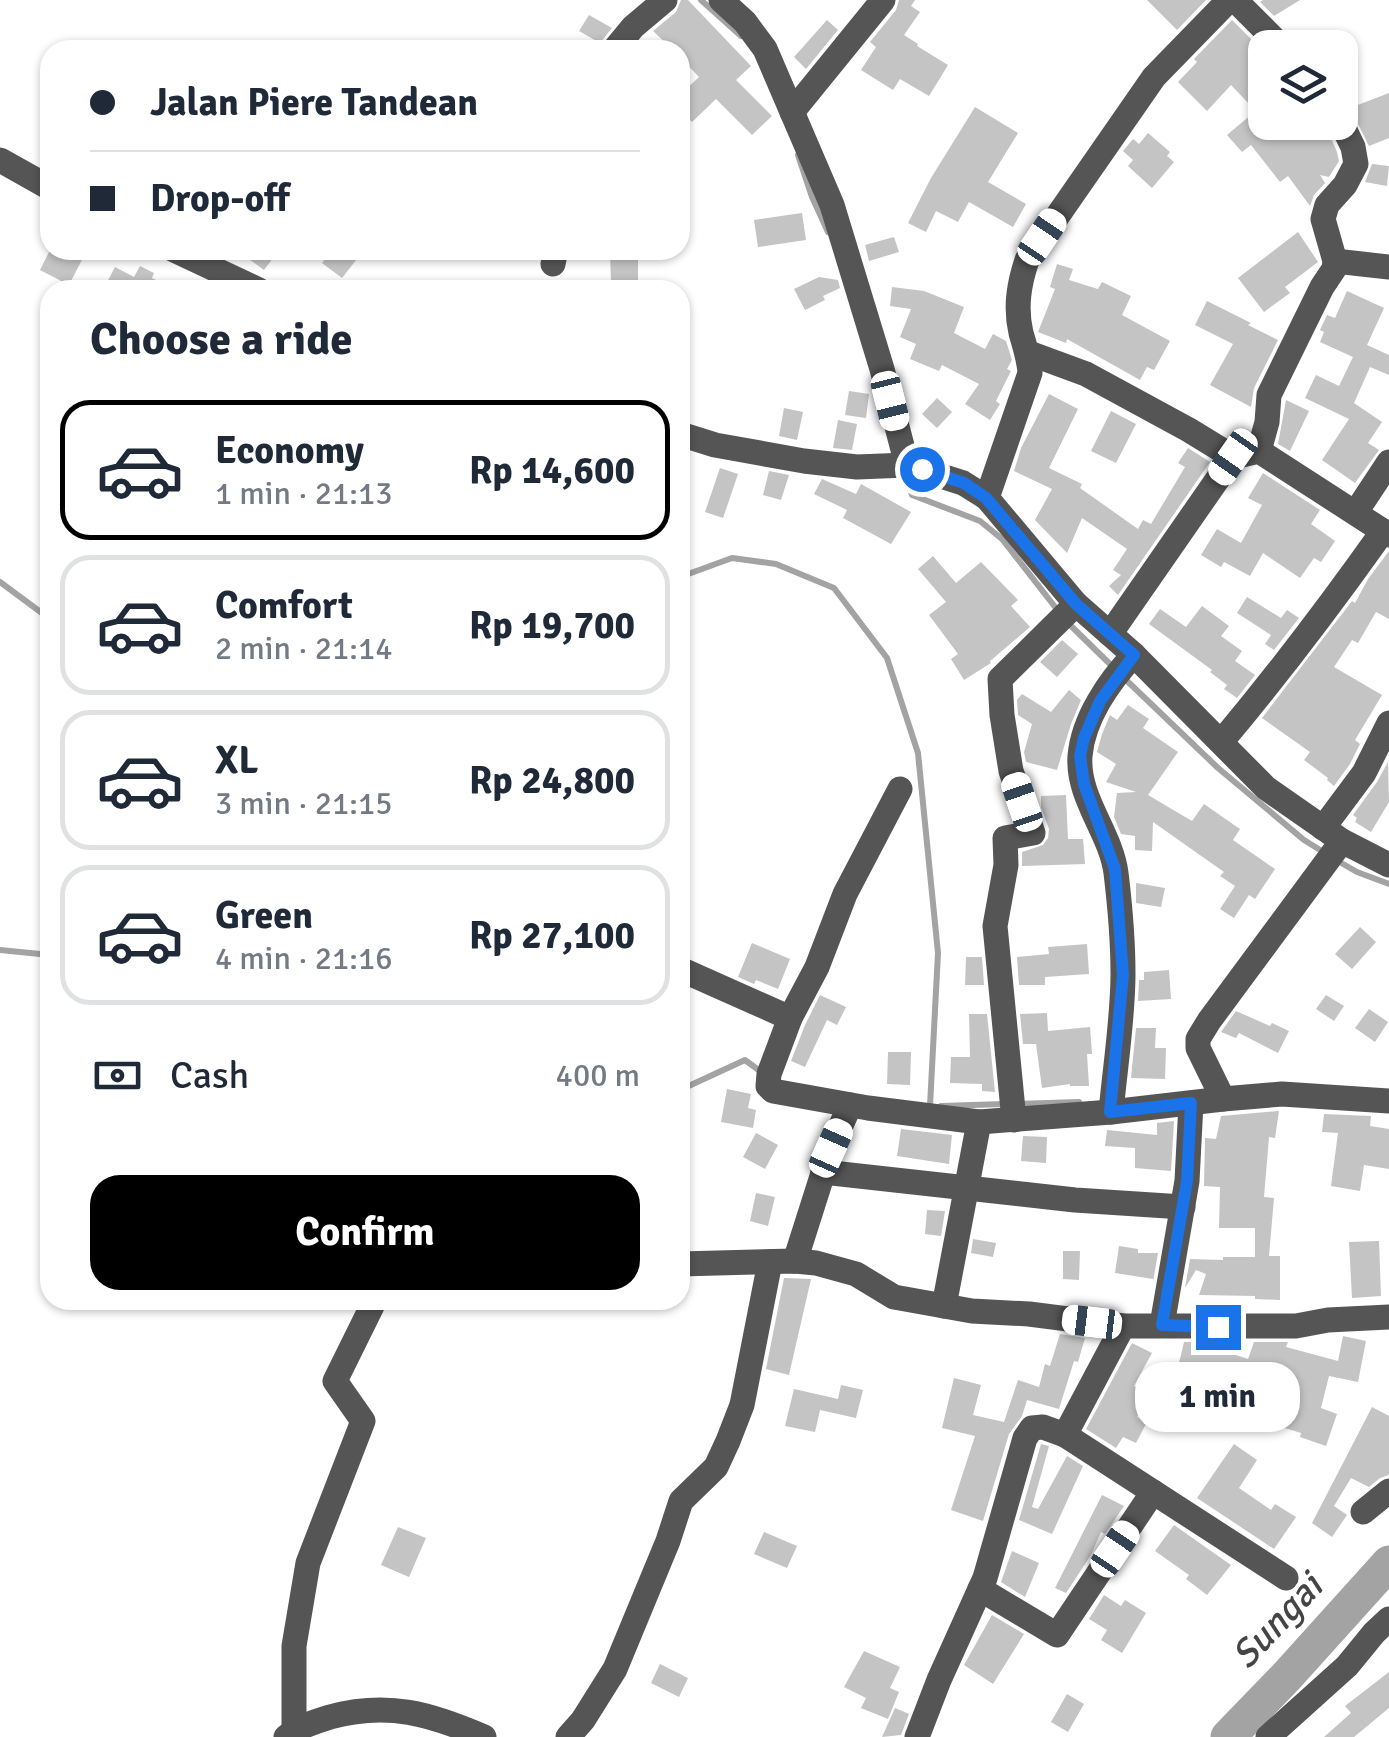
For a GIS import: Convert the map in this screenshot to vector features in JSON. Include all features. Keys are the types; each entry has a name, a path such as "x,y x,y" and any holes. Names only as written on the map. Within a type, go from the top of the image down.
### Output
{"street":[{"path":"623,40 666,0"},
{"path":"721,0 745,22 765,49 832,206 882,369 898,465"},
{"path":"792,112 883,0"},
{"path":"986,498 1030,372 1018,313 1018,286 1027,260 1154,77 1232,0 1264,30"},
{"path":"1259,451 1269,395 1334,268 1324,219 1326,206 1345,185 1356,164 1350,140"},
{"path":"0,160 40,182"},
{"path":"195,260 238,280"},
{"path":"1335,261 1389,267"},
{"path":"1028,353 1086,374 1233,457"},
{"path":"690,437 804,462 857,467 898,465 964,483 986,498 1076,604 1110,634 1130,659 1222,742 1266,788 1332,846 1389,864"},
{"path":"1110,634 1233,457 1259,451 1386,533 1222,742"},
{"path":"1356,512 1389,462"},
{"path":"1014,1120 995,926 1006,865 1005,838 1033,832 1012,771 1000,679 1076,604"},
{"path":"1110,1112 1123,975 1115,869 1084,784 1080,756 1091,719 1130,659"},
{"path":"1223,1098 1198,1048 1198,1039 1332,846 1389,722"},
{"path":"900,789 845,894 817,967 790,1018 769,1074 768,1086 773,1091 979,1122 1282,1094 1389,1101"},
{"path":"690,973 790,1018"},
{"path":"1162,1325 1187,1181 1191,1103"},
{"path":"568,1737 615,1670 668,1541 680,1501 716,1466 728,1442 782,1262 850,1105"},
{"path":"944,1306 979,1122"},
{"path":"823,1172 1075,1200 1182,1207"},
{"path":"690,1264 782,1262 836,1267 894,1297 972,1311 1123,1326 1296,1326 1389,1317"},
{"path":"370,1310 336,1380 363,1421 308,1562 294,1646 290,1734 346,1713 376,1709 444,1719 484,1737"},
{"path":"1065,1435 1123,1326"},
{"path":"918,1737 938,1680 980,1589 1025,1438 1032,1428 1043,1427 1065,1435 1286,1578"},
{"path":"1362,1512 1389,1491"},
{"path":"980,1589 1057,1635 1153,1492"},
{"path":"1268,1737 1347,1666 1389,1619"}],"building":[{"path":"681,0 688,0 751,66 736,80 772,116 752,135 716,99 690,120 690,86 699,77 690,68 690,40 662,40 653,31 676,12"},
{"path":"899,0 915,0 911,6 920,12 904,35 948,65 929,96 900,79 893,90 861,70 876,47 870,42 896,10"},
{"path":"1147,0 1206,0 1177,30"},
{"path":"1300,0 1274,16 1260,2"},
{"path":"589,15 612,28 602,40 579,31"},
{"path":"827,20 838,30 806,69 794,57"},
{"path":"1232,20 1248,36 1248,103 1231,85 1207,111 1178,82 1197,62 1194,59"},
{"path":"1389,93 1389,138 1369,146 1358,124 1358,105"},
{"path":"975,107 1018,133 988,182 1026,204 1013,227 969,202 958,222 936,211 926,232 908,223"},
{"path":"1248,117 1248,140 1332,140 1339,161 1329,177 1320,175 1325,183 1310,206 1288,176 1280,182 1251,145 1242,152 1227,135"},
{"path":"1148,133 1170,152 1167,156 1174,162 1152,188 1128,166 1133,160 1123,151 1133,139 1139,144"},
{"path":"1372,164 1389,166 1387,186 1365,182"},
{"path":"802,213 806,240 758,247 754,220"},
{"path":"1298,232 1318,262 1285,287 1290,293 1264,312 1238,278"},
{"path":"894,237 899,252 869,261 865,245"},
{"path":"45,260 82,260 72,280 59,280 40,270"},
{"path":"250,260 272,260 264,270"},
{"path":"324,260 356,260 342,278 322,263"},
{"path":"610,260 638,260 638,280 611,280"},
{"path":"1057,264 1073,269 1069,280 1098,289 1102,282 1131,296 1122,315 1170,341 1154,370 1147,367 1140,380 1067,339 1066,343 1038,332 1055,289 1050,287"},
{"path":"140,266 154,273 152,278 156,280 108,280 115,267 134,277"},
{"path":"819,277 838,280 840,288 805,310 794,289"},
{"path":"892,287 924,291 964,307 954,333 985,349 993,334 1006,341 1012,360 1007,369 1011,371 990,420 965,404 979,384 942,365 939,371 910,359 916,344 900,337 911,309 890,306"},
{"path":"1347,291 1384,308 1367,345 1389,355 1389,375 1370,367 1354,403 1382,422 1368,443 1379,450 1355,483 1322,460 1349,419 1305,398 1316,375 1339,386 1353,357 1320,342 1324,332 1320,330 1327,315 1335,318"},
{"path":"1207,301 1278,340 1254,388 1251,407 1210,385 1233,344 1195,325"},
{"path":"849,391 869,394 866,418 845,415"},
{"path":"1049,394 1078,409 1049,468 1082,484 1080,488 1138,529 1143,520 1151,524 1185,467 1178,463 1188,448 1210,462 1118,595 1109,586 1121,575 1113,570 1127,549 1082,518 1067,553 1035,520 1052,489 1014,471 1021,448"},
{"path":"937,398 952,412 937,428 922,414"},
{"path":"1286,400 1309,411 1290,451 1278,444"},
{"path":"784,408 803,412 797,440 779,436"},
{"path":"1111,411 1136,424 1116,463 1091,451"},
{"path":"838,420 857,424 852,450 833,448"},
{"path":"720,468 738,474 723,518 705,512"},
{"path":"769,471 789,475 781,500 763,495"},
{"path":"1263,473 1320,510 1311,524 1335,541 1321,562 1314,558 1300,578 1263,553 1250,576 1224,562 1221,567 1201,555 1217,529 1241,543 1262,505 1248,498"},
{"path":"822,479 856,494 861,484 911,512 891,544 843,518 847,510 814,494"},
{"path":"1389,551 1389,619 1376,612 1358,643 1352,640 1334,667 1382,695 1355,740 1360,744 1350,764 1334,786 1304,760 1310,752 1262,718 1352,601 1355,603"},
{"path":"933,556 956,583 981,562 1018,600 1011,606 1030,627 991,663 964,680 951,659 958,654 929,615 946,602 918,569"},
{"path":"1247,597 1281,618 1287,610 1299,618 1274,650 1265,644 1271,635 1237,613"},
{"path":"1202,606 1229,626 1221,636 1242,651 1235,661 1255,675 1237,698 1224,689 1227,685 1212,670 1149,624 1160,609 1186,627"},
{"path":"1062,640 1078,654 1057,677 1040,662"},
{"path":"1069,690 1081,700 1057,770 1026,762 1024,752 1032,724 1018,715 1017,700 1022,694 1051,712"},
{"path":"1128,705 1149,719 1143,728 1178,752 1148,795 1192,821 1204,804 1240,829 1233,840 1275,869 1255,899 1249,895 1234,918 1220,909 1235,886 1220,876 1224,872 1153,822 1152,851 1135,850 1135,836 1121,834 1114,817 1117,793 1136,792 1106,782 1116,764 1097,752 1110,715 1117,720"},
{"path":"1388,762 1389,802 1371,832 1355,822 1357,818 1353,815"},
{"path":"1066,795 1068,839 1083,839 1085,864 1022,866 1022,852 1043,845 1048,838 1041,796"},
{"path":"1136,883 1165,888 1161,907 1136,903"},
{"path":"1360,927 1376,942 1352,969 1335,954"},
{"path":"752,943 790,959 778,989 738,977"},
{"path":"1087,944 1089,974 1045,977 1045,985 1019,985 1017,957 1049,954 1048,947"},
{"path":"966,957 982,957 984,985 965,985"},
{"path":"1169,970 1171,999 1138,1001 1139,980 1144,980 1144,972"},
{"path":"820,995 846,1007 837,1025 827,1020 805,1067 791,1061"},
{"path":"1326,995 1344,1006 1334,1021 1316,1009"},
{"path":"1369,1009 1388,1022 1375,1042 1355,1028"},
{"path":"1236,1011 1289,1031 1278,1053 1239,1033 1236,1038 1221,1032"},
{"path":"1047,1013 1048,1031 1090,1027 1089,1086 1042,1088 1036,1044 1023,1044 1020,1014"},
{"path":"969,1014 987,1014 995,1092 982,1091 982,1084 950,1083 951,1057 970,1057"},
{"path":"1136,1028 1156,1028 1155,1048 1166,1048 1165,1079 1131,1078"},
{"path":"888,1052 911,1052 910,1085 887,1084"},
{"path":"727,1089 751,1094 748,1108 756,1110 753,1128 721,1122"},
{"path":"1279,1111 1275,1138 1269,1137 1264,1197 1274,1198 1269,1256 1280,1256 1280,1300 1199,1295 1206,1274 1196,1270 1185,1288 1190,1259 1255,1257 1255,1228 1219,1228 1220,1187 1204,1186 1205,1138 1216,1139 1221,1116"},
{"path":"1324,1114 1371,1116 1370,1126 1389,1129 1389,1169 1364,1165 1360,1191 1331,1186 1338,1133 1322,1132"},
{"path":"1174,1121 1171,1171 1135,1168 1135,1148 1105,1146 1107,1130 1157,1135 1157,1123"},
{"path":"901,1129 952,1135 949,1164 897,1156"},
{"path":"756,1133 778,1145 765,1169 743,1157"},
{"path":"1023,1136 1047,1137 1046,1163 1021,1161"},
{"path":"756,1193 775,1197 768,1226 750,1221"},
{"path":"927,1210 945,1211 941,1236 925,1234"},
{"path":"973,1239 996,1243 993,1257 971,1253"},
{"path":"1379,1241 1381,1296 1352,1298 1349,1242"},
{"path":"1119,1246 1138,1249 1138,1253 1158,1253 1153,1282 1115,1273"},
{"path":"1063,1251 1080,1251 1079,1280 1063,1279"},
{"path":"784,1278 811,1279 789,1375 766,1369"},
{"path":"1060,1334 1085,1338 1059,1409 1027,1400 1022,1416 1009,1434 983,1521 951,1510 975,1436 942,1428 954,1378 981,1385 973,1415 1004,1422 1018,1380 1039,1387"},
{"path":"1343,1336 1366,1341 1358,1382 1329,1376 1321,1408 1337,1414 1326,1446 1275,1425 1285,1394 1212,1368 1208,1368 1193,1408 1166,1397 1184,1342 1221,1342 1218,1349 1248,1359 1254,1342 1288,1342 1286,1347 1338,1361"},
{"path":"1132,1343 1152,1353 1134,1386 1149,1394 1137,1417 1147,1422 1136,1443 1123,1437 1116,1448 1086,1429"},
{"path":"841,1385 863,1390 856,1418 820,1410 815,1432 785,1426 794,1389 838,1399"},
{"path":"1372,1407 1389,1416 1389,1475 1369,1487 1351,1478 1334,1506 1347,1515 1332,1537 1312,1523"},
{"path":"1041,1444 1049,1446 1032,1507 1038,1509 1067,1456 1083,1466 1052,1534 1019,1520"},
{"path":"1234,1444 1257,1460 1239,1488 1271,1510 1275,1504 1296,1517 1274,1549 1197,1498"},
{"path":"1102,1495 1124,1506 1105,1534 1101,1532 1066,1593 1055,1588"},
{"path":"1174,1525 1231,1565 1207,1595 1186,1579 1189,1575 1155,1551"},
{"path":"398,1527 426,1538 409,1577 381,1565"},
{"path":"764,1532 797,1546 787,1568 754,1554"},
{"path":"1012,1551 1039,1563 1025,1597 1001,1582"},
{"path":"1104,1595 1121,1606 1125,1600 1146,1613 1122,1653 1101,1640 1107,1630 1089,1619"},
{"path":"992,1615 1024,1634 993,1684 964,1665"},
{"path":"864,1651 900,1667 890,1688 899,1692 888,1719 861,1708 866,1698 844,1687"},
{"path":"660,1664 688,1678 679,1697 651,1683"},
{"path":"1389,1672 1389,1708 1354,1737 1324,1737 1351,1713 1345,1706"},
{"path":"1067,1694 1084,1704 1068,1732 1051,1722"},
{"path":"895,1708 909,1714 901,1735 882,1737"}],"waterway":[{"path":"701,0 741,36"},
{"path":"798,155 828,232"},
{"path":"904,473 912,495 980,521 1002,539 1059,612"},
{"path":"690,573 732,558 776,564 834,588 887,658 918,753 938,953 930,1106"},
{"path":"0,582 40,612"},
{"path":"1067,622 1115,669"},
{"path":"1124,678 1218,768 1325,853"},
{"path":"1336,860 1389,884"},
{"path":"0,950 40,954"},
{"path":"690,1085 745,1060 764,1074"},
{"path":"1016,1104 1079,1102"},
{"path":"941,1106 1004,1104"},
{"name":"Sungai","path":"1228,1737 1389,1563"}],"route":[{"path":"922,469 964,483 986,498 1076,604 1134,655 1100,701 1080,756 1088,798 1115,869 1123,975 1110,1112 1191,1103 1187,1181 1162,1325 1218,1327"}]}
